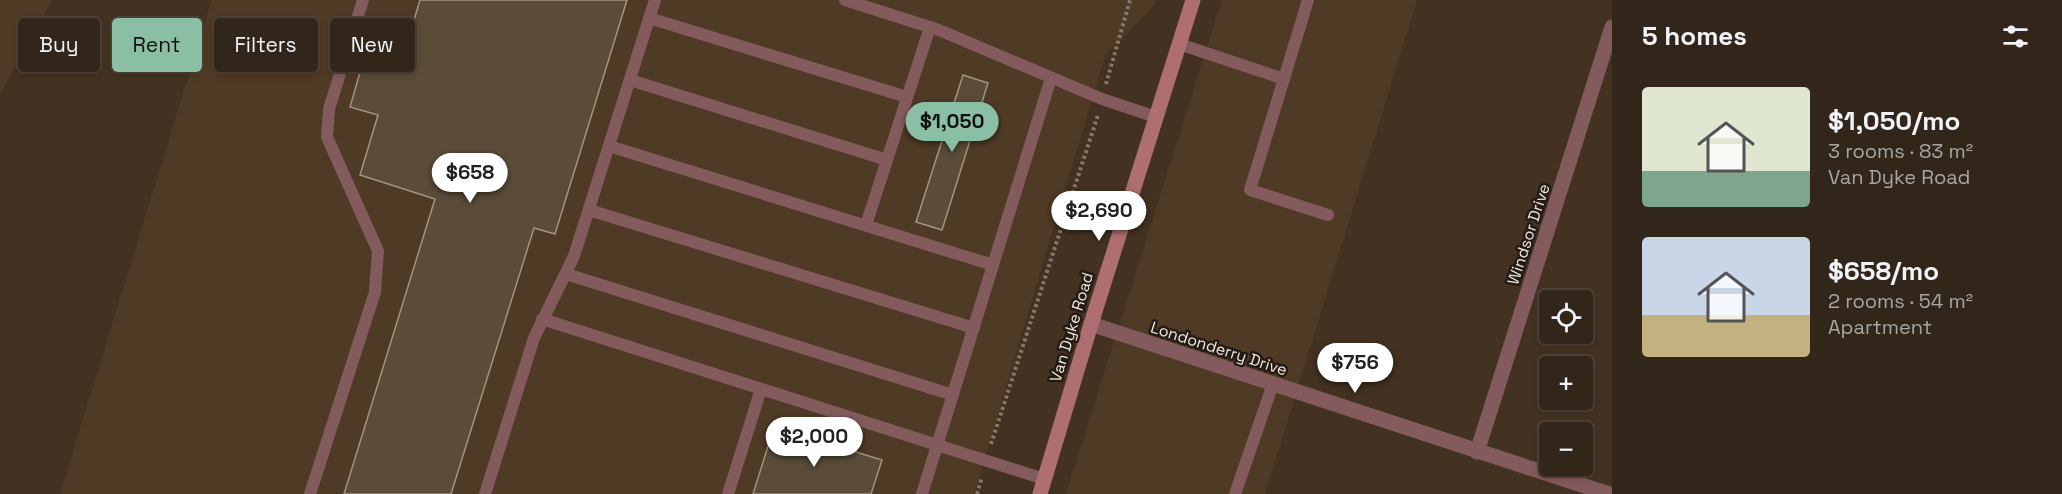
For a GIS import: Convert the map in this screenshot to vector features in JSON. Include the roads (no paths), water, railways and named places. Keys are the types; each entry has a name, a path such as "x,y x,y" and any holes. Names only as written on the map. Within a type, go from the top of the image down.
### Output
{"main road":[{"name":"Van Dyke Road","path":"1042,486 1193,0"}],"street":[{"name":"Windsor Drive","path":"1477,452 1612,27"},
{"name":"Londonderry Drive","path":"1091,324 1609,494"}],"lane":[{"path":"310,494 375,292 378,251 327,137 328,109 363,0"},
{"path":"485,494 534,338 574,256 655,0"},
{"path":"845,0 930,27 1102,99 1156,117"},
{"path":"1308,0 1250,190 1328,215"},
{"path":"649,18 907,97"},
{"path":"866,225 930,27"},
{"path":"1179,44 1284,79"},
{"path":"922,494 1051,78"},
{"path":"630,80 887,160"},
{"path":"609,146 993,265"},
{"path":"589,210 974,328"},
{"path":"566,274 953,395"},
{"path":"542,319 987,461 1042,486"},
{"path":"1235,494 1273,384"},
{"path":"728,494 761,389"}]}
